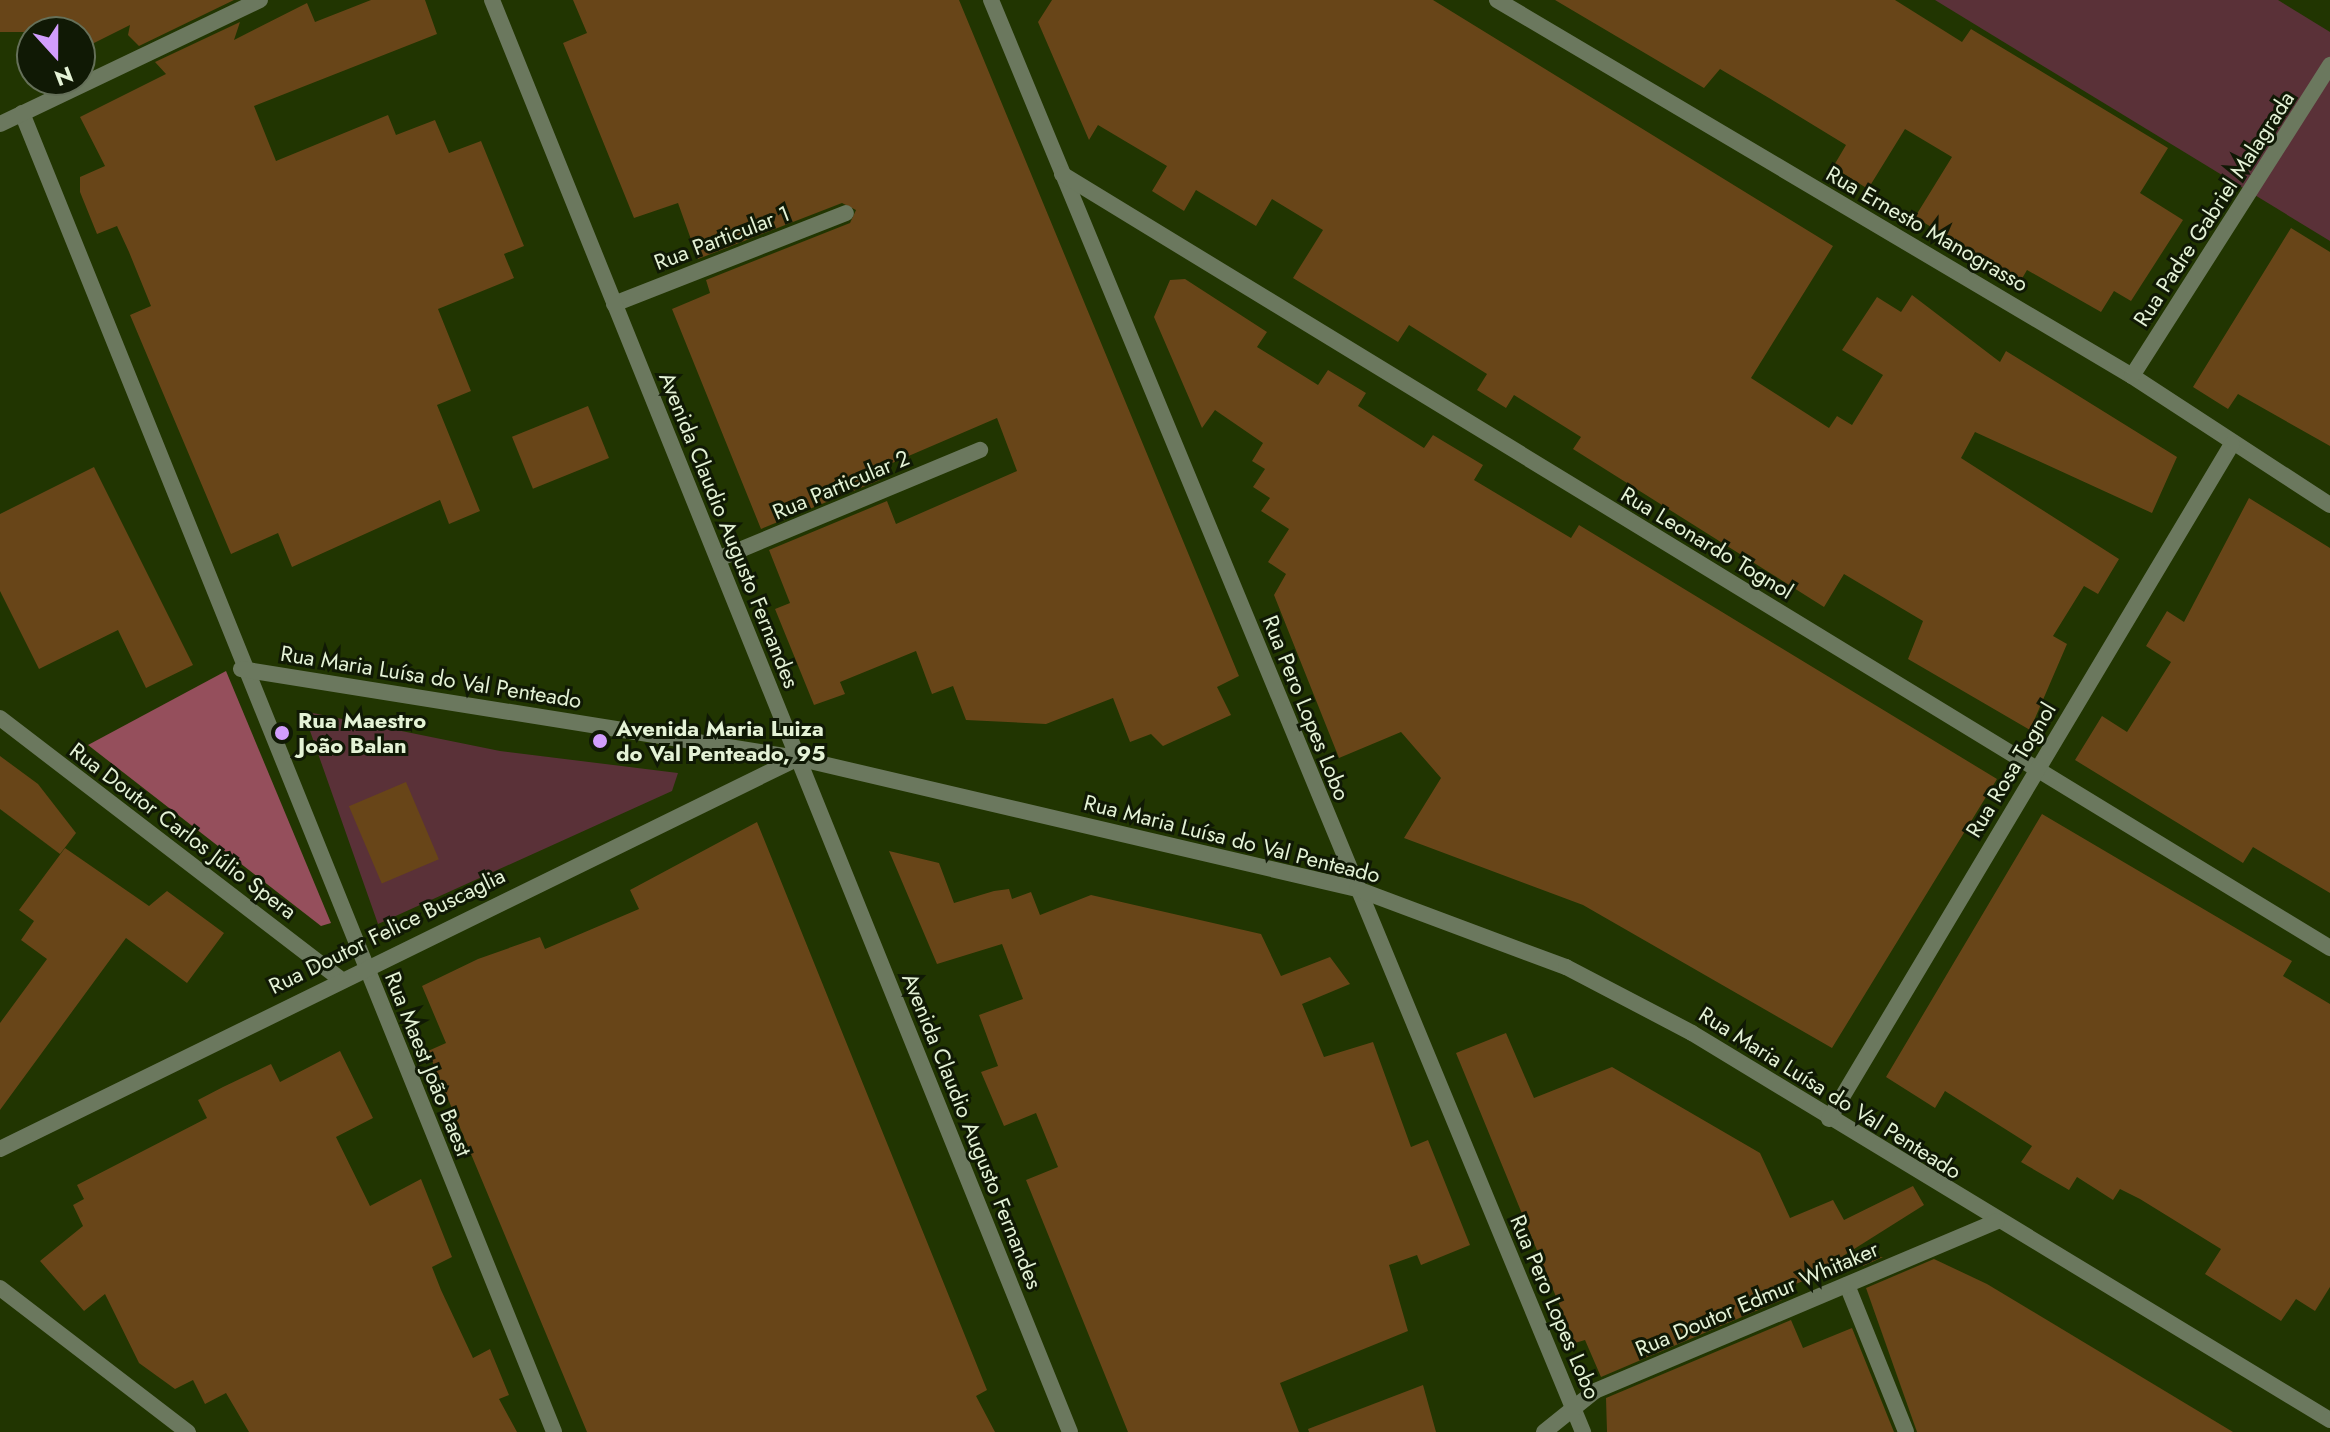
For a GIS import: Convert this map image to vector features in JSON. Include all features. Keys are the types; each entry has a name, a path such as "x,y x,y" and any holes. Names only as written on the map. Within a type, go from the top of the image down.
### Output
{"street":[{"path":"0,124 260,0"},
{"name":"Avenida Claudio Augusto Fernandes","path":"492,0 1070,1432"},
{"name":"Rua Pero Lopes Lobo","path":"991,0 1583,1432"},
{"name":"Rua Ernesto Manograsso","path":"1497,0 2132,376 2330,505"},
{"name":"Rua Padre Gabriel Malagrada","path":"2132,376 2330,65"},
{"path":"22,113 241,669"},
{"name":"Rua Leonardo Tognol","path":"1062,174 2330,948"},
{"name":"Rua Particular 1","path":"614,304 846,213"},
{"name":"Rua Rosa Tognol","path":"1829,1119 2232,444"},
{"name":"Rua Particular 2","path":"718,559 980,450"},
{"name":"Rua Maria Luísa do Val Penteado","path":"241,669 797,758 1357,889 1566,967 1692,1033 1997,1221 2330,1420"},
{"name":"Rua Maest João Baest","path":"241,669 554,1432"},
{"name":"Rua Doutor Carlos Júlio Spera","path":"0,718 339,978"},
{"name":"Rua Doutor Felice Buscaglia","path":"0,1149 364,965 797,758"},
{"name":"Rua Doutor Edmur Whitaker","path":"1544,1432 1595,1391 1997,1221"},
{"path":"1847,1285 1906,1432"},
{"path":"0,1288 188,1432"}],"shaded area":[{"path":"1935,0 2278,0 2330,32 2330,241"},
{"path":"226,671 331,923 321,926 88,745"},
{"path":"303,711 500,751 678,773 672,791 378,924"}],"building":[{"path":"0,0 234,0 139,46 128,35 130,25 96,42 96,16 16,16 16,32 0,32"},
{"path":"371,0 425,0 437,34 254,106 276,161 388,115 396,135 435,120 449,153 481,141 524,246 504,254 514,278 438,309 471,391 437,405 480,511 449,524 440,500 292,567 278,533 231,554 130,315 151,306 129,252 117,226 97,234 80,192 80,177 105,166 80,117 166,74 155,62 240,22 234,40 307,3 315,22"},
{"path":"573,0 959,0 1239,676 1217,687 1231,715 1163,746 1151,734 1130,742 1113,698 1046,724 966,720 953,686 932,694 916,651 840,682 845,694 814,705 775,609 790,603 769,550 887,501 896,524 1017,471 997,418 876,470 880,480 761,529 672,309 710,293 706,280 850,223 856,210 842,203 698,259 678,203 634,218 563,43 587,33"},
{"path":"1052,0 1433,0 1833,246 1751,378 1829,428 1837,416 1852,425 1883,375 1842,350 1877,297 1901,312 1912,295 2000,362 2006,351 2177,457 2152,513 1975,432 1961,458 2119,559 2098,594 2084,586 2053,636 2067,644 2030,730 1908,659 1923,621 1844,574 1824,607 1573,449 1581,437 1514,395 1506,408 1477,390 1487,374 1409,325 1398,342 1293,278 1323,230 1272,199 1256,226 1196,190 1184,211 1152,191 1167,166 1098,125 1089,140 1038,22"},
{"path":"1555,0 1895,0 1962,42 1971,29 2168,148 2140,193 2183,220 2131,301 2114,291 2101,312 2027,270 2020,282 1915,217 1952,157 1905,129 1868,189 1833,167 1846,145 1769,98 1720,69 1704,88"},
{"path":"2291,228 2330,252 2330,446 2238,394 2228,409 2193,387"},
{"path":"1185,279 1267,332 1257,347 1318,385 1328,370 1366,393 1358,406 1424,448 1433,435 1483,465 1474,480 1571,538 1579,525 1997,779 1832,1048 1583,905 1404,838 1441,778 1401,732 1339,758 1274,595 1286,574 1268,562 1289,529 1261,511 1270,498 1253,487 1265,469 1252,461 1263,443 1215,410 1202,428 1154,317 1170,280"},
{"path":"588,406 609,458 533,489 512,437"},
{"path":"94,467 193,665 146,688 118,630 39,669 0,591 0,514"},
{"path":"2249,498 2330,548 2330,893 2253,847 2243,863 2075,760 2102,716 2127,732 2171,662 2146,646 2167,611 2184,622"},
{"path":"0,756 38,784 76,833 60,854 0,809"},
{"path":"406,782 439,859 382,884 349,806"},
{"path":"2042,814 2292,961 2283,976 2330,1004 2330,1287 2315,1311 2296,1299 2281,1321 2205,1274 2221,1249 2120,1189 2113,1200 2077,1177 2069,1190 2021,1162 2032,1146 1945,1091 1935,1108 1886,1077"},
{"path":"757,822 987,1390 976,1396 995,1432 587,1432 428,1051 446,1043 422,986 478,959 540,937 545,949 639,909 630,890"},
{"path":"65,848 149,906 167,891 224,933 187,983 126,938 0,1110 0,1023 47,959 21,940 34,921 19,910"},
{"path":"889,851 939,863 954,903 994,891 1009,889 1012,899 1031,892 1040,915 1091,895 1261,934 1281,976 1330,957 1350,984 1302,1004 1324,1057 1373,1042 1411,1147 1428,1140 1470,1245 1421,1265 1417,1255 1389,1265 1408,1331 1280,1383 1299,1432 1128,1432 1026,1180 1058,1167 1036,1113 1004,1126 981,1072 998,1066 979,1015 1023,999 1002,944 937,964"},
{"path":"1506,1033 1534,1098 1612,1067 1760,1153 1790,1218 1833,1200 1844,1220 1913,1186 1924,1205 1843,1256 1883,1257 1863,1266 1861,1257 1779,1291 1782,1300 1601,1377 1585,1340 1575,1343 1456,1053"},
{"path":"340,1051 373,1118 336,1137 370,1206 421,1179 452,1257 432,1267 473,1358 490,1349 509,1395 499,1399 517,1432 249,1432 226,1393 205,1404 193,1380 175,1389 139,1363 105,1294 84,1311 40,1261 83,1226 73,1205 84,1199 77,1185 207,1118 198,1100 271,1064 280,1082"},
{"path":"1934,1259 1987,1284 2233,1432 1917,1432 1866,1288"},
{"path":"1791,1320 1803,1348 1852,1328 1894,1432 1607,1432 1606,1398"},
{"path":"1423,1385 1436,1432 1309,1432 1308,1429"}],"place":[{"name":"Rua Maestro João Balan","path":"282,733"},
{"name":"Avenida Maria Luiza do Val Penteado, 95","path":"600,741"}]}
